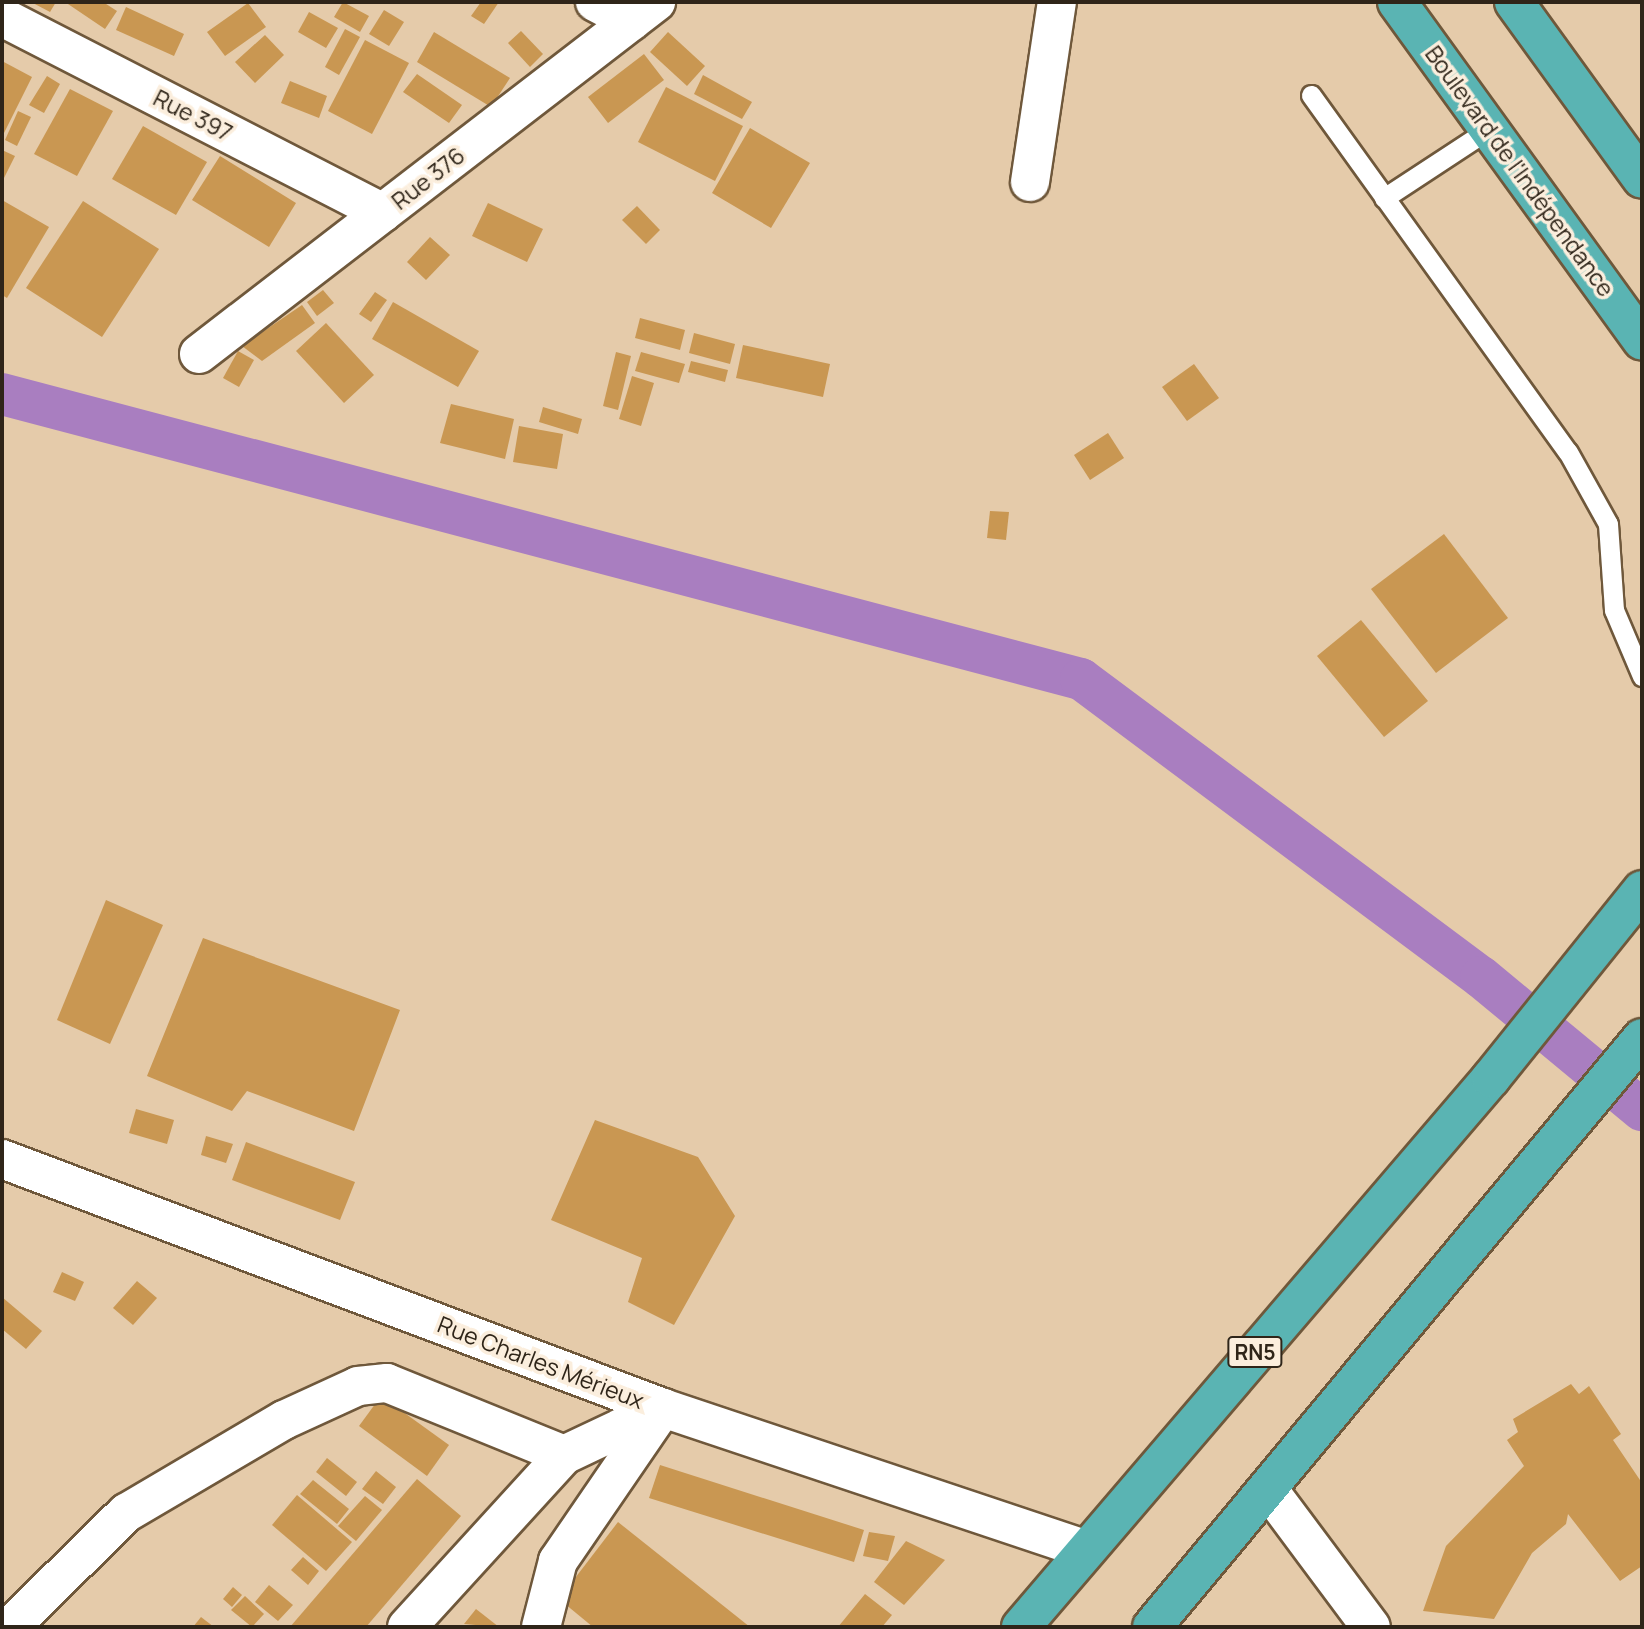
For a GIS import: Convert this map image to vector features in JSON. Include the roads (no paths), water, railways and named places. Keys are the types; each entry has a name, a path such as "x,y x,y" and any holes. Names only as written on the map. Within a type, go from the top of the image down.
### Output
{"highway":[{"name":"Boulevard de l'Indépendance","path":"1397,2 1642,341"},
{"path":"1514,2 1642,179"},
{"name":"RN5","path":"1021,1627 1085,1549 1491,1078 1642,890"},
{"path":"1152,1627 1642,1038"}],"street":[{"path":"595,2 644,11"},
{"path":"1030,182 1057,2"},
{"name":"Rue 376","path":"199,354 644,11"},
{"name":"Rue 397","path":"2,17 383,213"},
{"name":"Rue Charles Mérieux","path":"2,1159 663,1408 1085,1549"},
{"path":"10,1627 126,1513 284,1420 358,1387 387,1383 564,1455"},
{"path":"407,1627 564,1455 663,1408"},
{"path":"541,1627 558,1561 663,1408"},
{"path":"1268,1489 1371,1627"}],"lane":[{"path":"1311,95 1568,452 1608,524 1614,610 1642,676"},
{"path":"1384,198 1489,129"}],"waterway":[{"path":"2,394 1081,679 1481,977 1642,1110"}]}
